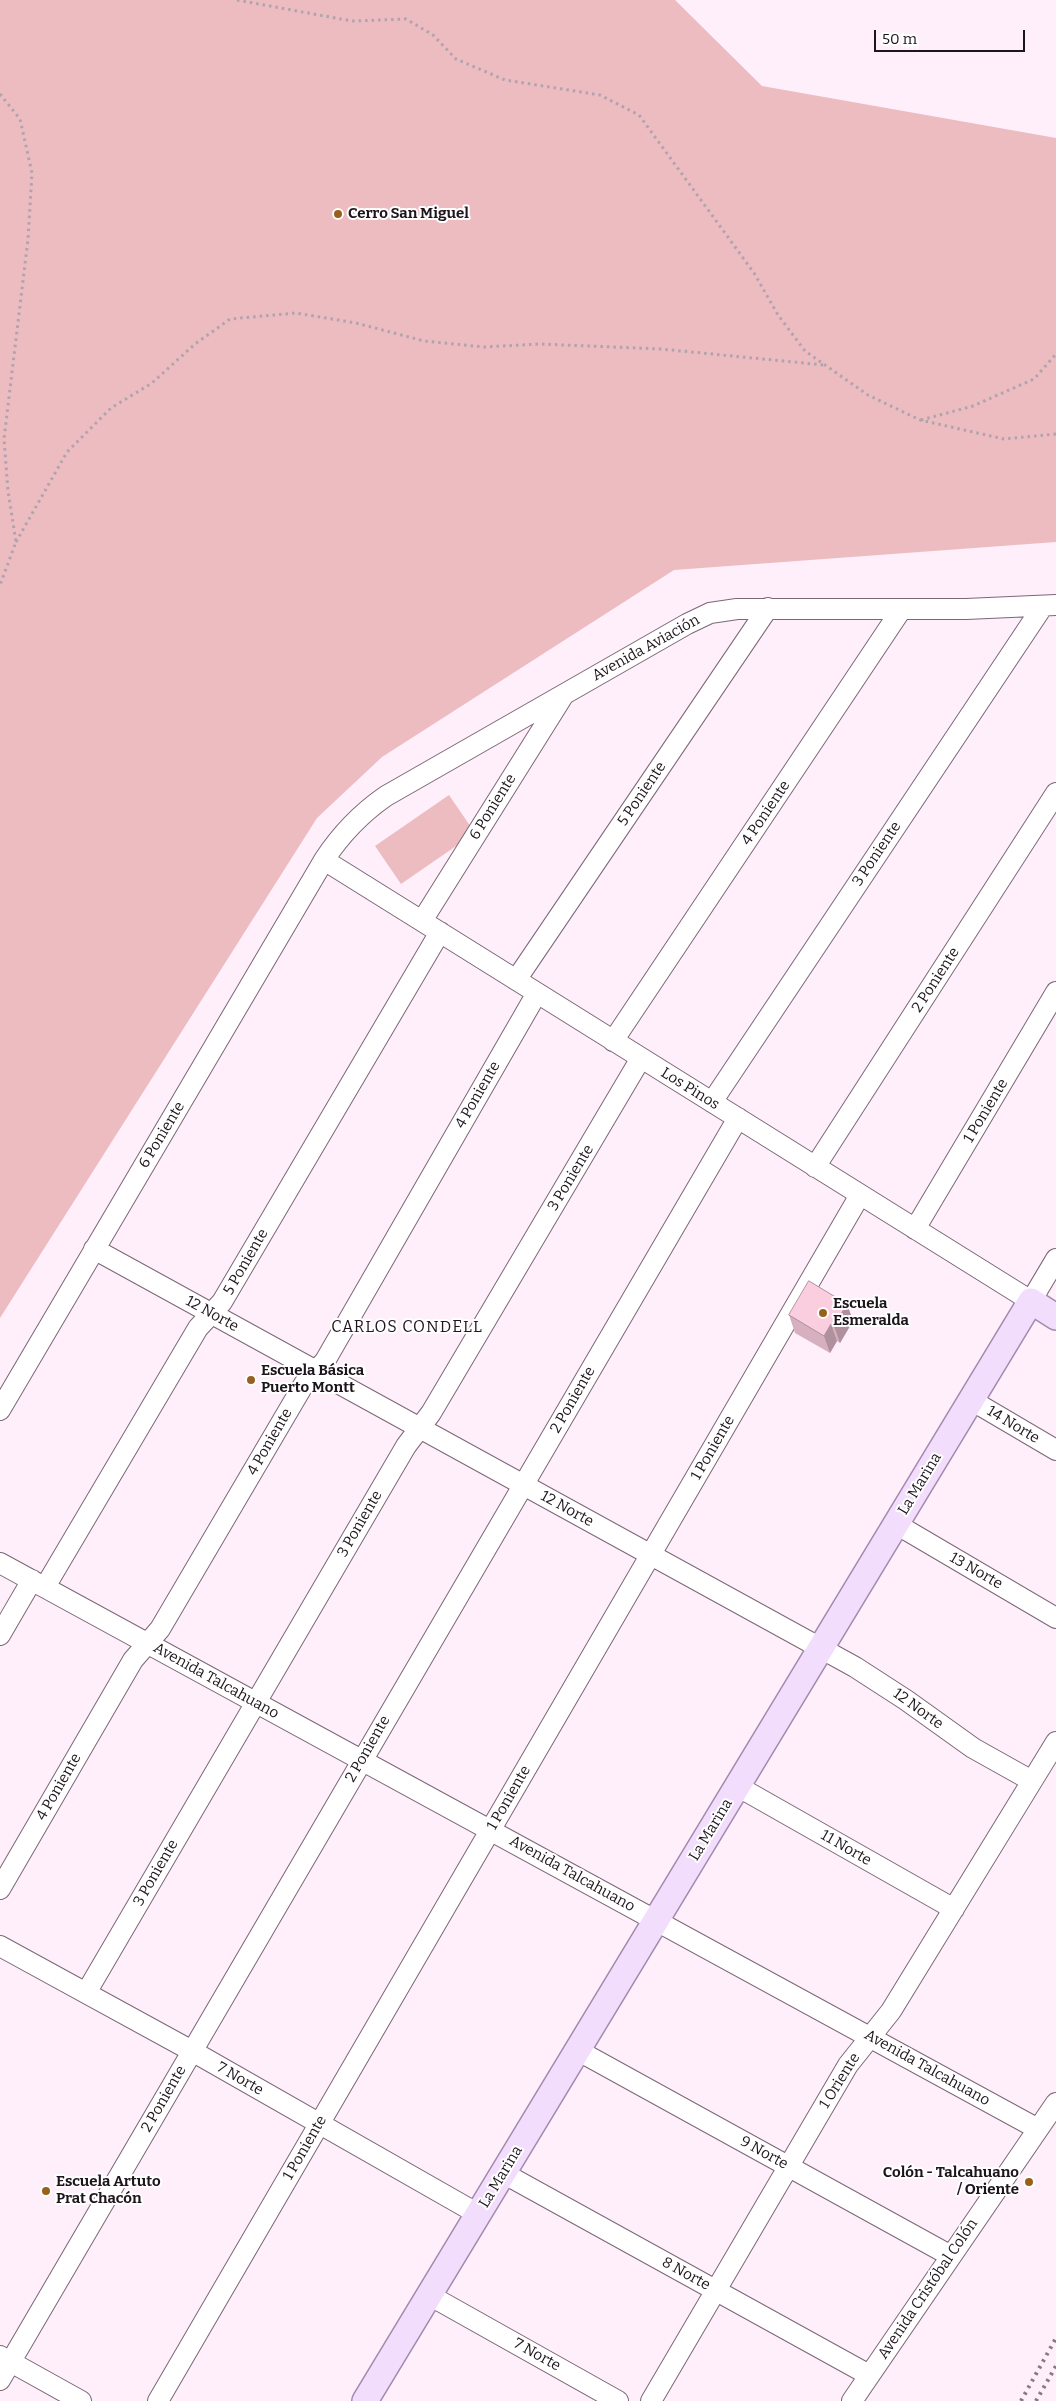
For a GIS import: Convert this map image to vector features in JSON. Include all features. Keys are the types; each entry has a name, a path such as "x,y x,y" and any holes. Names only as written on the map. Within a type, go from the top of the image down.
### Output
{"main road":[{"name":"Los Pinos","path":"1031,1301 1056,1317"},
{"name":"La Marina","path":"365,2401 1031,1301"}],"street":[{"name":"Avenida Aviación","path":"324,860 346,829 368,808 564,693 698,618 724,610 768,608 902,610 1049,605"},
{"name":"3 Poniente","path":"712,1102 1049,605"},
{"name":"5 Poniente","path":"516,980 768,608"},
{"name":"4 Poniente","path":"613,1040 902,610"},
{"name":"6 Poniente","path":"422,921 564,693"},
{"name":"2 Poniente","path":"815,1166 1056,793"},
{"name":"Los Pinos","path":"324,860 1031,1301"},
{"name":"6 Poniente","path":"0,1410 324,860"},
{"name":"5 Poniente","path":"0,1635 39,1584 198,1328 222,1302 440,932"},
{"name":"1 Poniente","path":"915,1229 1056,992"},
{"name":"4 Poniente","path":"0,1889 133,1660 160,1629 304,1384 325,1361 537,993"},
{"name":"3 Poniente","path":"86,1993 406,1446 431,1413 641,1058"},
{"name":"2 Poniente","path":"0,2380 5,2359 192,2051 738,1118"},
{"name":"1 Poniente","path":"158,2401 860,1195"},
{"name":"12 Norte","path":"94,1249 821,1648 884,1685 973,1748 1032,1781"},
{"name":"La Marina","path":"1031,1301 1056,1259"},
{"name":"14 Norte","path":"971,1400 1056,1450"},
{"name":"13 Norte","path":"896,1524 1056,1618"},
{"name":"Avenida Talcahuano","path":"0,1563 1038,2129"},
{"name":"1 Oriente","path":"651,2401 848,2065 890,2012 1056,1742"},
{"name":"11 Norte","path":"737,1786 954,1909"},
{"name":"7 Norte","path":"0,1946 192,2051 478,2214"},
{"name":"9 Norte","path":"577,2050 951,2256"},
{"name":"Avenida Cristóbal Colón","path":"852,2401 1056,2103"},
{"name":"8 Norte","path":"503,2173 869,2375"},
{"name":"7 Norte","path":"429,2295 618,2401"},
{"path":"5,2359 81,2401"}],"path":[{"path":"238,0 352,21 406,19 433,35 456,59 505,80 600,95 639,115 754,274 778,316 805,351 868,395 920,420 1004,439 1056,434"},
{"path":"0,94 20,119 32,173 28,239 4,439 8,491 16,542"},
{"path":"0,585 16,542 67,452 111,408 152,383 195,344 230,319 296,313 356,323 424,341 484,348 540,344 661,349 825,365"},
{"path":"920,420 973,406 1034,379 1056,354"}],"shaded area":[{"path":"0,0 675,0 762,86 1056,138 1056,542 674,570 382,757 317,818 0,1318"},
{"path":"449,795 475,833 401,884 375,846"}],"building":[{"path":"809,1281 847,1304 834,1326 831,1324 824,1336 789,1315"}],"railway":[{"path":"1021,2401 1056,2338"},
{"path":"1036,2401 1056,2366"}],"place":[{"name":"Cerro San Miguel","path":"338,214"},
{"name":"Escuela Esmeralda","path":"823,1313"},
{"name":"Escuela Básica Puerto Montt","path":"251,1380"},
{"name":"Colón - Talcahuano / Oriente","path":"1029,2182"},
{"name":"Escuela Artuto Prat Chacón","path":"46,2191"}],"district":[{"name":"CARLOS CONDELL","path":"407,1328"}]}
